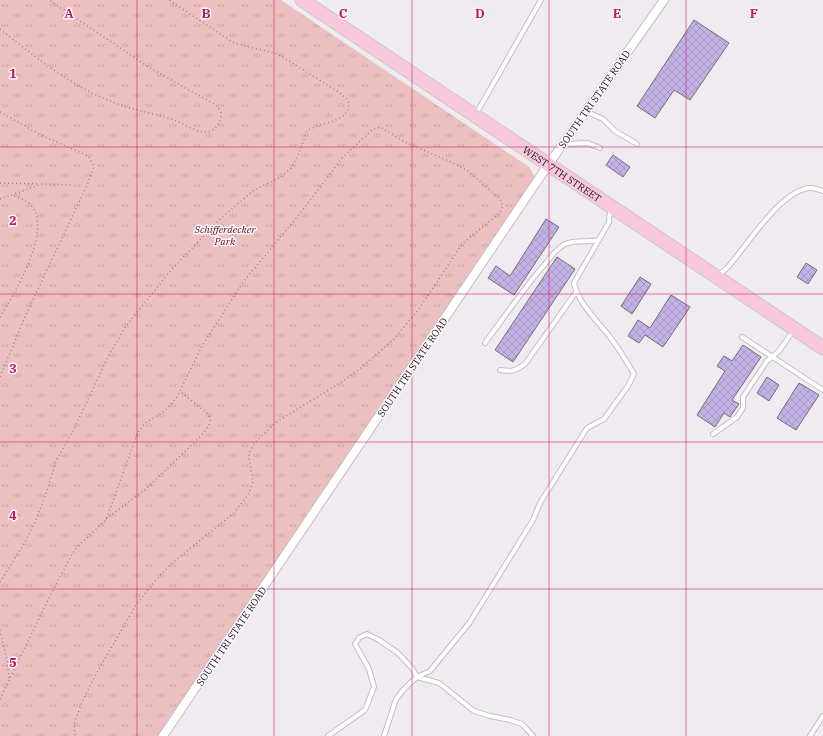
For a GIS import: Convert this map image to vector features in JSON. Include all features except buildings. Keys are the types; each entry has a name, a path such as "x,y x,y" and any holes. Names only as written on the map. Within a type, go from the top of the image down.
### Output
{"main road":[{"name":"WEST 7TH STREET","path":"302,0 823,348"}],"street":[{"name":"SOUTH TRI STATE ROAD","path":"163,736 584,111 664,0"}],"lane":[{"path":"475,116 541,0"},
{"path":"584,111 603,119 615,131 638,144"},
{"path":"562,145 588,143 600,148"},
{"path":"713,275 721,273 728,267 774,210 785,199 795,192 811,188 823,191"},
{"path":"384,736 396,699 405,688 418,677 430,671 470,622 532,520 540,503 587,428 604,419 628,386 634,374 610,336 594,319 576,292 574,283 609,222 610,206"},
{"path":"485,343 536,275 564,244 574,241 599,240"},
{"path":"500,370 517,370 525,364 576,292"},
{"path":"713,434 737,417 743,408 744,397 767,361 779,351 794,329"},
{"path":"742,337 823,390"},
{"path":"328,736 365,710 374,687 369,669 355,644 358,638 367,634 398,653 418,677 439,683 474,710 490,716 522,724 533,736"},
{"path":"810,736 823,716"}],"path":[{"path":"0,29 59,74 108,101 137,111 176,120 201,132 210,131 218,126 222,117 221,112 214,104 150,68 49,0"},
{"path":"0,582 24,544 40,509 56,461 73,431 108,357 131,318 172,269 218,221 254,190 281,177 291,168 298,156 307,131 339,118 346,113 349,107 348,100 340,93 283,57 272,52 234,43 169,0"},
{"path":"0,112 22,126 88,156 94,166 88,183 25,317 0,376"},
{"path":"75,736 74,724 82,702 95,676 136,605 171,564 234,513 248,495 253,482 249,453 254,444 275,423 343,381 362,367 394,339 420,309 463,243 497,216 502,210 502,202 468,171 452,162 405,142 380,127 376,127 351,148 343,157 298,216 243,282 202,346 180,391 172,403 165,411 145,423 138,432 106,519"},
{"path":"0,183 71,185"},
{"path":"0,199 42,184"},
{"path":"0,317 24,274 37,232 38,219 34,209 26,202 12,195"},
{"path":"0,698 48,600 72,554 78,546 106,519 146,489 202,435 209,426 210,418 208,414 180,391"},
{"path":"0,630 7,661 9,681"}],"green space":[{"name":"Schifferdecker Park","path":"0,0 281,0 529,167 534,175 534,180 160,736 0,736"}]}
